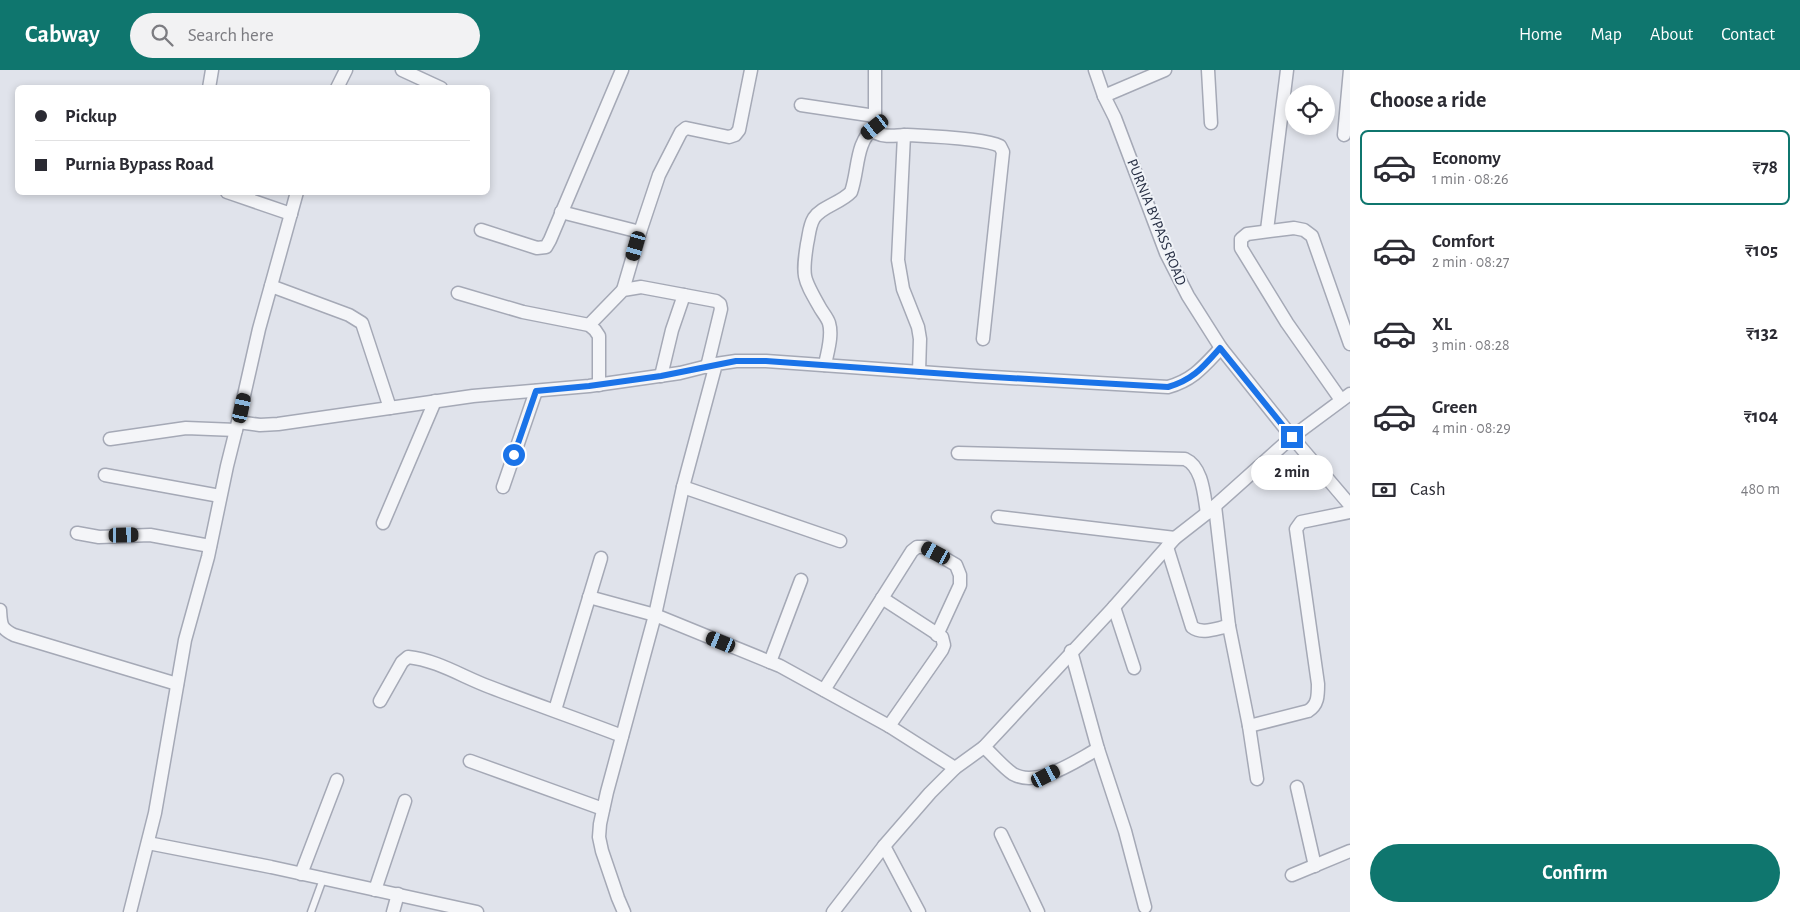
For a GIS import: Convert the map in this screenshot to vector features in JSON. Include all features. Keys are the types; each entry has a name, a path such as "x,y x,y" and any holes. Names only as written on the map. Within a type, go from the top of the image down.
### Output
{"street":[{"path":"210,85 212,70"},
{"path":"338,85 346,70"},
{"path":"402,70 434,85"},
{"path":"481,230 542,248 546,247 622,70"},
{"path":"589,325 623,290 659,175 681,132 686,128 729,137 735,135 739,130 751,70"},
{"path":"875,70 876,133 883,136 904,135 994,143 1000,146 1003,152 984,339"},
{"name":"PURNIA BYPASS ROAD","path":"1095,70 1176,275 1220,348 1350,505"},
{"path":"1104,96 1165,70"},
{"path":"1208,70 1211,123"},
{"path":"1267,230 1287,70"},
{"path":"1344,135 1350,70"},
{"path":"801,105 875,121"},
{"path":"825,365 830,335 828,322 808,287 804,276 810,228 814,218 851,192 862,142 875,121"},
{"path":"904,135 898,260 903,289 918,326 920,339 919,372"},
{"path":"236,195 291,214"},
{"path":"130,912 148,843 185,640 210,546 259,329 296,195"},
{"path":"561,212 640,232"},
{"path":"833,912 884,846 930,792 955,768 984,746 1114,607 1171,542 1211,510 1292,437 1346,397 1287,323 1241,248 1241,239 1247,234 1294,228 1304,230 1312,236 1350,344"},
{"path":"271,286 349,315 362,323 390,408"},
{"path":"623,290 641,287 716,301 720,304 721,309 711,366 655,615 603,809 599,838 624,912"},
{"path":"458,294 523,312 589,325 599,336 599,385"},
{"path":"661,376 672,330 684,295"},
{"path":"110,439 186,428 278,424 472,396 599,385 661,376 736,361 766,361 1168,387 1183,383 1201,369 1220,348"},
{"path":"503,487 536,391"},
{"path":"383,523 435,401"},
{"path":"958,453 1185,460 1191,462 1196,468 1211,510 1229,626 1249,726 1257,779"},
{"path":"105,475 220,496"},
{"path":"683,487 840,541"},
{"path":"1249,726 1308,712 1314,707 1318,697 1318,684 1296,529 1301,522 1350,512"},
{"path":"998,517 1171,542"},
{"path":"77,532 99,537 150,535 210,546"},
{"path":"1171,542 1192,627 1197,631 1204,631 1229,626"},
{"path":"824,690 912,551 917,547 925,547 948,559 956,565 960,575 960,585 937,635"},
{"path":"555,710 601,558"},
{"path":"770,662 801,580"},
{"path":"589,597 655,615 770,662 889,726 955,768"},
{"path":"882,598 942,637 944,645 889,726"},
{"path":"1114,607 1134,668"},
{"path":"0,610 2,626 14,634 177,684"},
{"path":"1071,651 1098,749 1125,831 1144,907"},
{"path":"380,701 402,662 408,658 427,661 489,687 622,736"},
{"path":"984,746 1014,774 1030,778 1046,776 1098,749"},
{"path":"470,761 603,809"},
{"path":"301,874 337,780"},
{"path":"1297,786 1315,866"},
{"path":"375,890 405,801"},
{"path":"1001,834 1038,912"},
{"path":"148,843 477,912"},
{"path":"884,846 919,912"},
{"path":"1292,875 1350,851"},
{"path":"392,912 398,894"}],"lane":[{"path":"311,912 323,879"}],"route":[{"path":"514,455 536,391 661,376 736,361 766,361 1168,387 1183,383 1201,369 1220,348 1292,437"}]}
